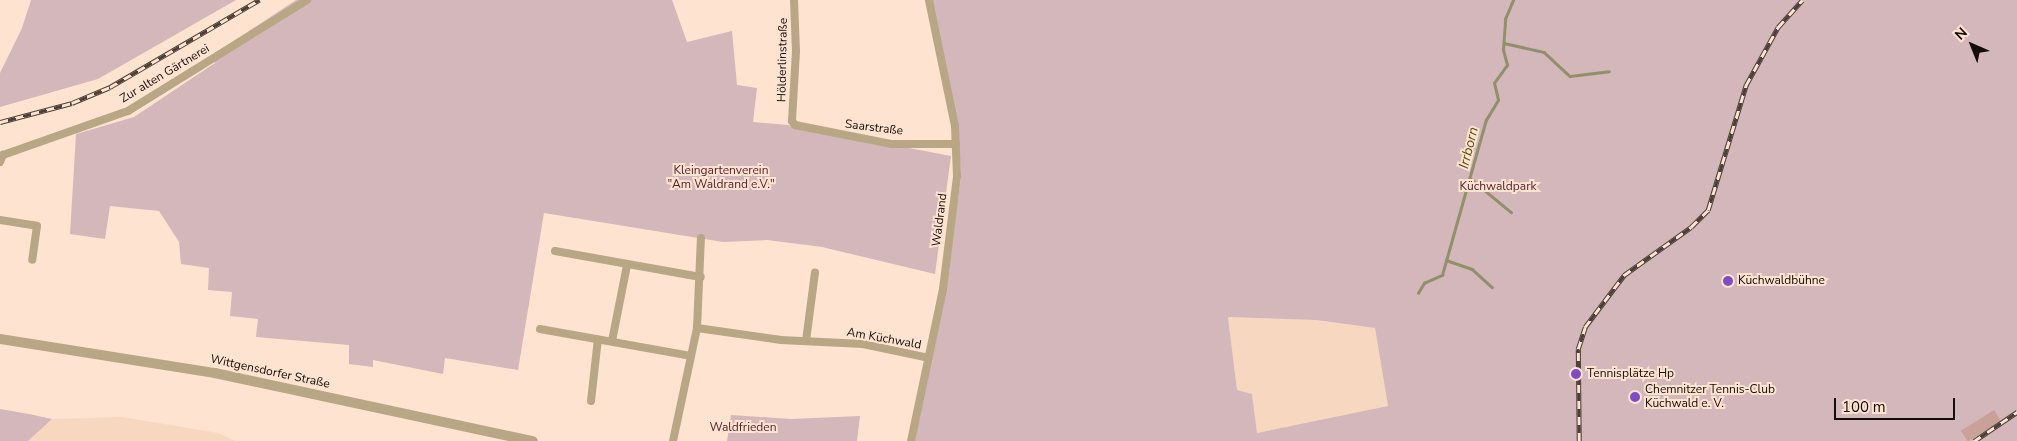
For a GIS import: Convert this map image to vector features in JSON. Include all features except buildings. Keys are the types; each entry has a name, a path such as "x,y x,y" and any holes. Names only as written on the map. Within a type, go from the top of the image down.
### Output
{"street":[{"name":"Zur alten Gärtnerei","path":"0,162 3,155 128,111 307,0"},
{"name":"Hölderlinstraße","path":"792,121 796,52 794,0"},
{"name":"Waldrand","path":"911,441 929,358 952,223 956,144 929,0"},
{"name":"Saarstraße","path":"792,121 815,131 892,144 956,144"},
{"path":"0,220 37,226 32,260"},
{"path":"673,441 696,328 701,277 701,238"},
{"path":"555,251 701,277"},
{"path":"612,341 627,264"},
{"path":"806,341 815,273"},
{"name":"Am Küchwald","path":"696,328 751,337 863,344 929,358"},
{"path":"540,329 691,356"},
{"path":"591,401 598,338"},
{"name":"Wittgensdorfer Straße","path":"0,339 215,373 533,441"}],"shaded area":[{"path":"1228,317 1316,320 1375,328 1388,406 1257,433 1252,394 1237,390"},
{"path":"122,417 218,433 236,441 28,441 52,419"}],"green space":[{"path":"31,0 236,0 98,79 0,107 0,73 22,28"},
{"name":"Kleingartenverein \"Am Waldrand e.V.\"","path":"296,0 672,0 687,42 732,31 737,85 757,88 753,122 788,125 951,156 935,274 822,247 767,240 723,242 544,213 518,370 445,358 443,374 373,360 373,367 349,364 349,345 256,337 258,319 230,316 232,292 208,290 209,268 181,264 179,242 159,211 110,206 105,239 70,234 76,134 134,117 215,63 211,56"},
{"name":"Küchwaldpark","path":"931,0 2017,0 2017,441 914,441 945,290 961,178 958,128","holes":["1228,317 1316,320 1375,328 1388,406 1257,433 1252,394 1237,390"]},
{"path":"0,409 52,419 28,441 0,441"},
{"name":"Waldfrieden","path":"731,415 791,419 860,416 857,441 727,441"}],"waterway":[{"name":"Irrborn","path":"1418,293 1424,283 1442,275 1486,120 1498,100 1494,83 1507,65 1503,50 1505,19 1513,0"},
{"path":"1504,43 1544,52 1570,76 1609,71"},
{"path":"1471,179 1511,212"},
{"path":"1446,260 1472,269 1492,287"}],"railway":[{"path":"0,122 72,103 110,87 259,0"},
{"path":"1579,441 1578,349 1585,327 1624,275 1691,227 1708,210 1746,85 1778,27 1802,0"},
{"path":"1974,441 2017,412"}],"place":[{"name":"Küchwaldbühne","path":"1728,281"},
{"name":"Tennisplätze Hp","path":"1576,374"},
{"name":"Chemnitzer Tennis-Club Küchwald e. V.","path":"1635,397"}]}
